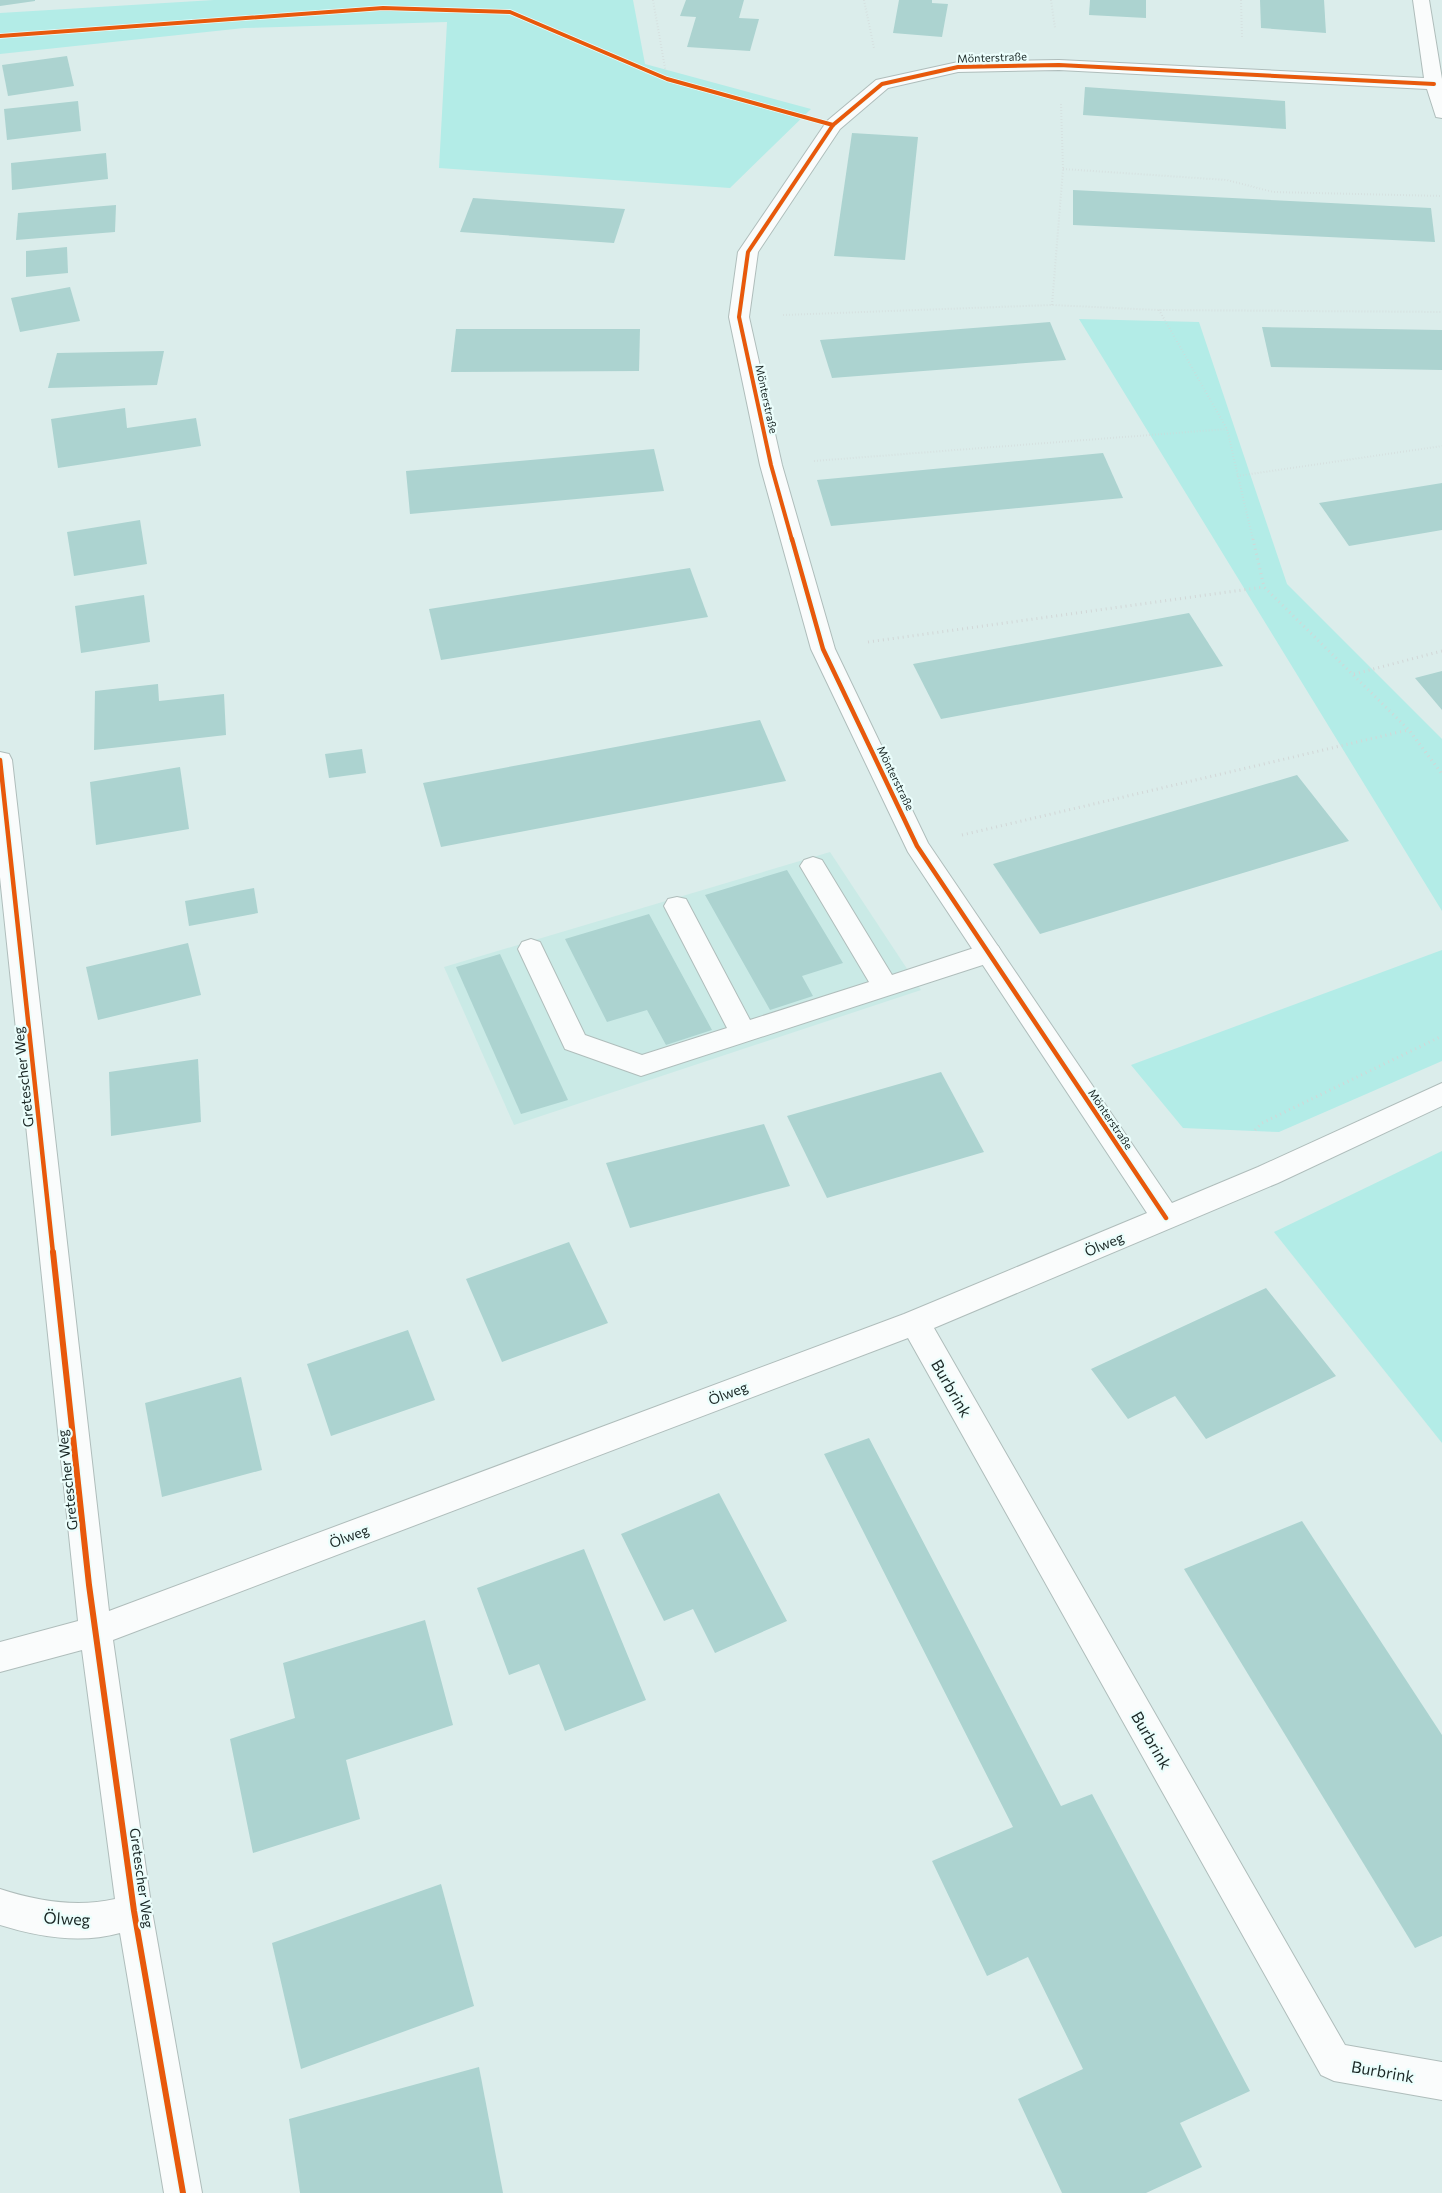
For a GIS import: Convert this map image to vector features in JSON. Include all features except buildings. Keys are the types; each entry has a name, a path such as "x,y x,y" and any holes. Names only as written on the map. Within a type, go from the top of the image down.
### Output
{"street":[{"path":"1421,0 1434,84 1442,113"},
{"name":"Mönterstraße","path":"1166,1218 918,846 823,648 771,465 739,317 748,252 833,125 882,84 958,67 1059,65 1252,73 1434,84"},
{"name":"Gretescher Weg","path":"0,760 88,1576 134,1911 183,2193"},
{"path":"813,866 885,986"},
{"path":"677,906 743,1032"},
{"path":"531,949 575,1042 641,1066 989,953"},
{"name":"Ölweg","path":"0,1657 96,1631 915,1323 1268,1175 1442,1094"},
{"name":"Burbrink","path":"915,1323 1334,2062 1442,2081"},
{"name":"Ölweg","path":"0,1906 20,1913 59,1920 102,1919 134,1911"}],"path":[{"path":"653,0 667,79"},
{"path":"864,0 882,84"},
{"path":"658,76 676,82"},
{"path":"1052,305 1063,169 1227,180 1273,192 1442,196"},
{"path":"739,317 1052,305 1158,310 1442,312"},
{"path":"1158,310 1227,429 1264,587 1409,730 1442,774"},
{"path":"771,465 1227,429"},
{"path":"1237,476 1442,446"},
{"path":"823,648 1264,587"},
{"path":"1354,674 1442,651"},
{"path":"918,846 1409,730"}],"shaded area":[{"path":"214,0 633,0 645,64 811,109 730,188 439,168 447,22 244,28 0,54 0,13"},
{"path":"1079,319 1199,322 1287,584 1442,739 1442,911"},
{"path":"830,852 921,990 514,1125 444,967"},
{"path":"1442,950 1442,1061 1279,1132 1183,1128 1131,1065"},
{"path":"1442,1151 1442,1443 1274,1232"}],"cycle path":[{"path":"0,36 383,8 510,12 667,79 833,125"},
{"path":"1166,1218 917,846 823,649 771,465 739,317 748,252 833,125 882,84 958,67 1059,65 1434,84"},
{"path":"0,760 89,1585 134,1911 183,2193"}]}
